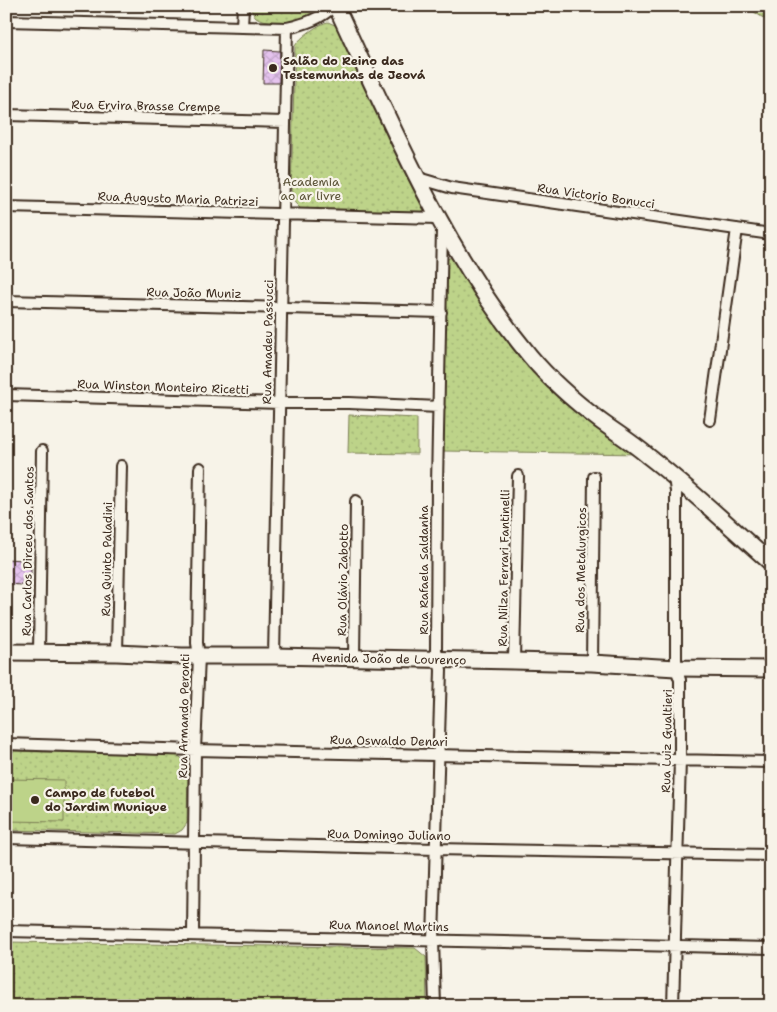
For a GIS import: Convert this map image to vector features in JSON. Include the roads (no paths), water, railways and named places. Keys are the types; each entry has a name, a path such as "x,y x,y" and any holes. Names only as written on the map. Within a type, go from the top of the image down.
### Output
{"street":[{"path":"242,27 243,6"},
{"path":"6,21 287,28 314,20 335,6 405,154 440,221 472,276 530,356 578,403 648,456 771,563"},
{"name":"Rua Amadeu Passucci","path":"274,656 287,28"},
{"name":"Rua Ervira Brasse Crempe","path":"6,115 285,122"},
{"name":"Rua Victorio Bonucci","path":"418,178 452,188 771,234"},
{"name":"Rua Augusto Maria Patrizzi","path":"6,207 440,221"},
{"name":"Rua Rafaela Saldanha","path":"435,1006 433,940 441,670 436,651 441,312 440,221"},
{"path":"710,420 736,229"},
{"name":"Rua João Muniz","path":"6,301 441,312"},
{"name":"Rua Winston Monteiro Ricetti","path":"6,395 280,403 349,403 439,407"},
{"name":"Rua Carlos Dirceu dos Santos","path":"39,652 42,451"},
{"name":"Rua Quinto Paladini","path":"117,653 122,466"},
{"name":"Rua Armando Peronti","path":"193,934 195,750 200,656 197,643 200,468"},
{"name":"Rua Nilza Ferrari Fantinelli","path":"514,661 518,476"},
{"name":"Rua dos Metalurgicos","path":"592,663 594,477"},
{"name":"Rua Luiz Gualtieri","path":"673,1006 680,760 680,680 676,668 676,491 674,478"},
{"name":"Rua Olávio Zabotto","path":"354,658 356,501"},
{"name":"Avenida João de Lourenço","path":"6,652 514,661 676,668 771,669"},
{"name":"Rua Oswaldo Denari","path":"6,744 195,750 771,762"},
{"name":"Rua Domingo Juliano","path":"6,838 771,855"},
{"name":"Rua Manoel Martins","path":"6,931 771,948"}],"place":[{"name":"Salão do Reino das Testemunhas de Jeová","path":"273,68"},
{"name":"Campo de futebol do Jardim Munique","path":"35,800"}],"park label":[{"name":"Academia ao ar livre","path":"311,189"}]}
